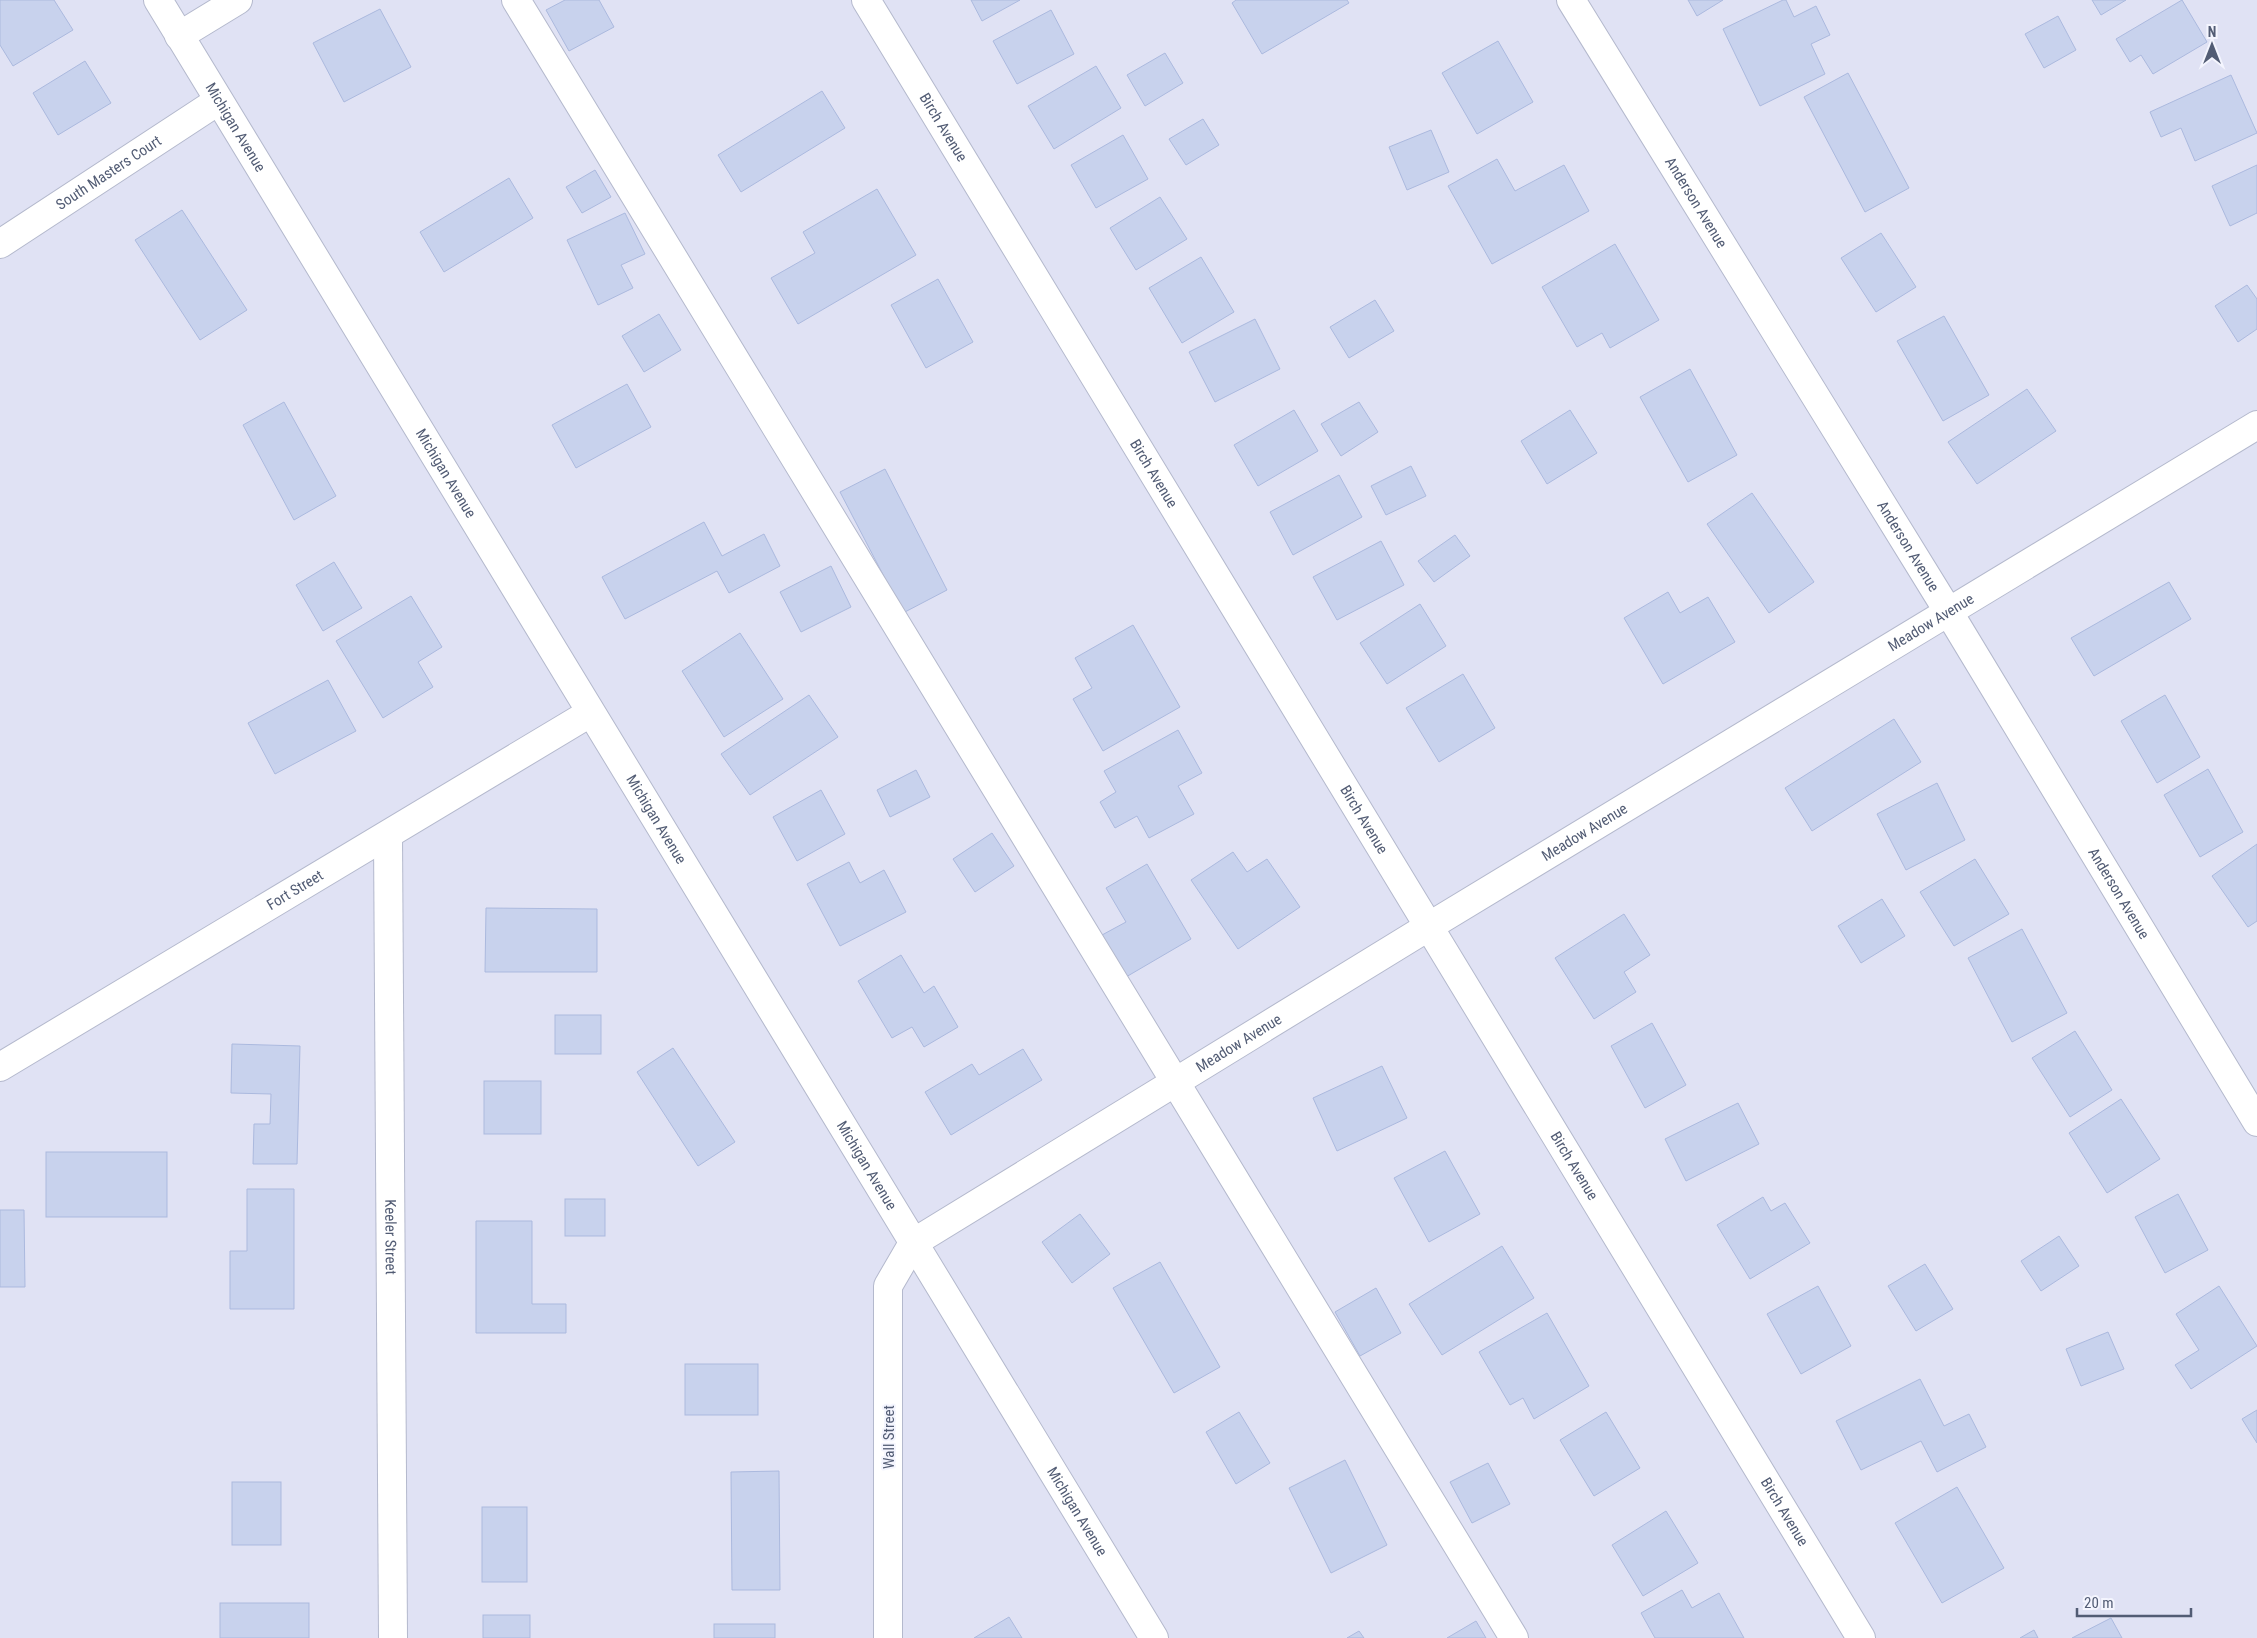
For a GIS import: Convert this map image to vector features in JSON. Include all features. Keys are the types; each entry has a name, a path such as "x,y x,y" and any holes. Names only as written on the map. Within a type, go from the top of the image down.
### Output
{"street":[{"name":"Michigan Avenue","path":"158,0 1154,1638"},
{"path":"179,36 238,0"},
{"path":"516,0 1514,1638"},
{"name":"Birch Avenue","path":"866,0 1861,1638"},
{"name":"Anderson Avenue","path":"1571,0 1948,611 2257,1122"},
{"name":"South Masters Court","path":"0,244 218,101"},
{"name":"Meadow Avenue","path":"913,1243 1428,927 2257,424"},
{"name":"Fort Street","path":"0,1067 388,836 590,713"},
{"name":"Keeler Street","path":"388,836 393,1638"},
{"name":"Wall Street","path":"888,1638 888,1286 913,1243"}],"shaded area":[{"path":"0,0 2257,0 2257,1638 0,1638"}],"building":[{"path":"0,0 54,0 73,30 13,66 0,45"},
{"path":"565,0 599,0 614,27 569,51 546,10"},
{"path":"971,0 1020,0 982,21"},
{"path":"1236,0 1347,0 1349,3 1262,54 1232,3"},
{"path":"1688,0 1723,0 1697,16"},
{"path":"1786,0 1794,17 1816,6 1830,35 1811,44 1825,74 1760,106 1723,29"},
{"path":"2092,0 2126,0 2101,15"},
{"path":"2182,0 2207,42 2153,74 2141,55 2130,62 2116,39"},
{"path":"380,9 411,67 344,102 313,43"},
{"path":"1051,10 1074,54 1017,84 993,41"},
{"path":"2058,16 2076,50 2044,68 2025,34"},
{"path":"1498,41 1533,102 1477,134 1442,73"},
{"path":"1165,53 1183,83 1145,106 1127,75"},
{"path":"85,61 111,103 58,135 33,93"},
{"path":"1096,66 1121,108 1054,149 1028,106"},
{"path":"1848,73 1909,188 1865,212 1804,97"},
{"path":"2231,75 2257,133 2195,161 2181,128 2161,137 2150,112"},
{"path":"822,91 845,128 741,192 718,155"},
{"path":"1203,119 1219,145 1186,165 1169,139"},
{"path":"1431,130 1449,172 1407,190 1389,147"},
{"path":"1123,135 1148,179 1096,208 1071,165"},
{"path":"1497,159 1515,191 1564,165 1589,211 1492,264 1448,186"},
{"path":"2257,165 2257,213 2230,226 2212,186"},
{"path":"595,170 611,197 582,213 566,187"},
{"path":"509,178 533,218 444,272 420,232"},
{"path":"877,189 916,255 798,324 771,278 815,253 803,232"},
{"path":"1160,197 1187,239 1136,270 1110,228"},
{"path":"182,210 247,310 200,340 135,240"},
{"path":"625,213 645,254 621,265 633,288 598,305 567,240"},
{"path":"1881,233 1916,287 1876,312 1841,258"},
{"path":"1615,244 1659,320 1610,348 1602,333 1577,347 1542,287"},
{"path":"1201,257 1234,312 1182,343 1149,288"},
{"path":"938,279 973,342 926,368 891,305"},
{"path":"2247,285 2257,299 2257,329 2238,342 2215,306"},
{"path":"1375,300 1394,331 1349,358 1330,327"},
{"path":"659,314 681,350 644,372 622,336"},
{"path":"1944,316 1989,395 1943,421 1897,341"},
{"path":"1255,319 1280,369 1215,402 1189,352"},
{"path":"1690,369 1737,455 1688,482 1640,397"},
{"path":"627,384 651,427 576,468 552,425"},
{"path":"2027,389 2056,431 1977,484 1948,442"},
{"path":"284,402 336,496 294,520 243,425"},
{"path":"1359,402 1378,432 1341,456 1321,424"},
{"path":"1294,410 1318,451 1258,486 1234,445"},
{"path":"1570,410 1597,453 1547,484 1521,441"},
{"path":"1411,466 1426,496 1386,515 1371,486"},
{"path":"885,469 947,590 903,613 840,492"},
{"path":"1339,475 1362,517 1293,555 1270,512"},
{"path":"1752,493 1814,582 1769,613 1707,524"},
{"path":"704,522 722,556 764,534 780,566 729,593 717,571 625,619 602,577"},
{"path":"1455,535 1470,556 1434,582 1418,561"},
{"path":"1381,541 1404,585 1337,620 1313,577"},
{"path":"334,562 362,608 323,631 296,585"},
{"path":"831,566 851,607 801,632 780,592"},
{"path":"2169,582 2191,619 2094,676 2071,638"},
{"path":"1668,592 1680,613 1708,597 1735,642 1663,684 1624,618"},
{"path":"411,596 442,647 418,662 433,687 383,718 336,641"},
{"path":"1420,604 1446,646 1387,684 1360,643"},
{"path":"1133,625 1180,707 1103,751 1073,699 1092,688 1075,658"},
{"path":"740,633 783,699 724,737 682,671"},
{"path":"1463,674 1495,728 1439,762 1406,708"},
{"path":"328,680 356,731 275,774 248,723"},
{"path":"809,695 838,737 750,795 721,754"},
{"path":"2165,695 2200,757 2157,783 2121,721"},
{"path":"1894,719 1921,762 1812,831 1785,788"},
{"path":"1178,730 1202,773 1178,786 1194,814 1149,838 1137,816 1115,828 1100,802 1116,792 1104,771"},
{"path":"2208,769 2243,832 2200,857 2164,795"},
{"path":"916,770 930,797 890,817 877,790"},
{"path":"1937,783 1965,840 1906,870 1877,814"},
{"path":"821,790 845,834 797,861 773,817"},
{"path":"992,833 1014,866 975,892 953,859"},
{"path":"2257,844 2257,921 2248,927 2212,876"},
{"path":"1233,852 1247,872 1267,859 1300,907 1238,949 1191,880"},
{"path":"1975,859 2009,914 1954,946 1920,892"},
{"path":"849,862 860,883 884,870 906,912 840,946 807,884"},
{"path":"1147,864 1191,939 1126,977 1102,935 1126,922 1106,888"},
{"path":"1882,899 1905,936 1861,963 1838,926"},
{"path":"486,908 597,909 597,972 485,972"},
{"path":"1624,914 1650,955 1624,972 1636,992 1594,1019 1555,958"},
{"path":"2022,929 2067,1013 2012,1042 1968,958"},
{"path":"901,955 924,993 934,986 958,1027 924,1047 912,1027 892,1038 858,981"},
{"path":"555,1015 601,1015 601,1054 555,1054"},
{"path":"1652,1023 1686,1085 1645,1108 1611,1046"},
{"path":"2075,1031 2112,1090 2070,1117 2032,1058"},
{"path":"232,1044 300,1046 297,1164 253,1164 254,1124 270,1124 271,1094 231,1093"},
{"path":"673,1048 735,1142 698,1166 637,1072"},
{"path":"1023,1049 1042,1080 951,1135 925,1092 972,1064 979,1075"},
{"path":"1382,1066 1407,1118 1337,1151 1313,1098"},
{"path":"484,1081 541,1081 541,1134 484,1134"},
{"path":"2121,1099 2160,1159 2107,1193 2069,1133"},
{"path":"1738,1103 1759,1144 1686,1181 1665,1139"},
{"path":"1445,1151 1480,1214 1429,1242 1394,1178"},
{"path":"46,1152 167,1152 167,1217 46,1217"},
{"path":"247,1189 294,1189 294,1309 230,1309 230,1251 247,1251"},
{"path":"2178,1194 2208,1250 2165,1273 2135,1217"},
{"path":"1763,1197 1771,1211 1785,1203 1810,1243 1750,1279 1717,1225"},
{"path":"565,1199 605,1199 605,1236 565,1236"},
{"path":"0,1210 24,1210 25,1287 0,1287"},
{"path":"1080,1214 1110,1254 1072,1283 1042,1242"},
{"path":"476,1221 532,1221 532,1304 566,1304 566,1333 476,1333"},
{"path":"2059,1236 2079,1266 2041,1291 2021,1261"},
{"path":"1502,1246 1534,1298 1442,1355 1409,1304"},
{"path":"1160,1262 1220,1367 1174,1393 1113,1288"},
{"path":"1925,1264 1953,1309 1916,1331 1888,1286"},
{"path":"1818,1286 1851,1346 1801,1374 1767,1314"},
{"path":"2219,1286 2257,1346 2191,1389 2175,1365 2199,1350 2176,1314"},
{"path":"1376,1288 1401,1333 1360,1356 1335,1312"},
{"path":"1547,1313 1589,1386 1534,1419 1523,1398 1510,1405 1479,1352"},
{"path":"2108,1332 2124,1369 2081,1386 2066,1349"},
{"path":"685,1364 758,1364 758,1415 685,1415"},
{"path":"1920,1379 1944,1426 1969,1414 1986,1447 1937,1472 1921,1441 1861,1470 1836,1421"},
{"path":"2257,1410 2257,1443 2242,1419"},
{"path":"1239,1412 1270,1463 1236,1484 1206,1432"},
{"path":"1606,1412 1640,1468 1594,1496 1560,1440"},
{"path":"1345,1460 1387,1545 1331,1573 1289,1488"},
{"path":"1488,1463 1510,1504 1472,1523 1450,1482"},
{"path":"779,1471 780,1590 732,1590 731,1472"},
{"path":"232,1482 281,1482 281,1545 232,1545"},
{"path":"1957,1487 2004,1568 1942,1603 1895,1523"},
{"path":"482,1507 527,1507 527,1582 482,1582"},
{"path":"1666,1511 1698,1563 1643,1596 1612,1545"},
{"path":"1682,1590 1692,1608 1719,1593 1744,1638 1655,1638 1641,1613"},
{"path":"220,1603 309,1603 309,1638 220,1638"},
{"path":"483,1615 530,1615 530,1638 483,1638"},
{"path":"1009,1617 1022,1638 974,1638"},
{"path":"2111,1618 2122,1638 2072,1638"},
{"path":"1476,1621 1486,1638 1447,1638"},
{"path":"714,1624 775,1624 775,1638 714,1638"},
{"path":"2034,1630 2038,1638 2020,1638"},
{"path":"1359,1631 1364,1638 1347,1638"}]}
